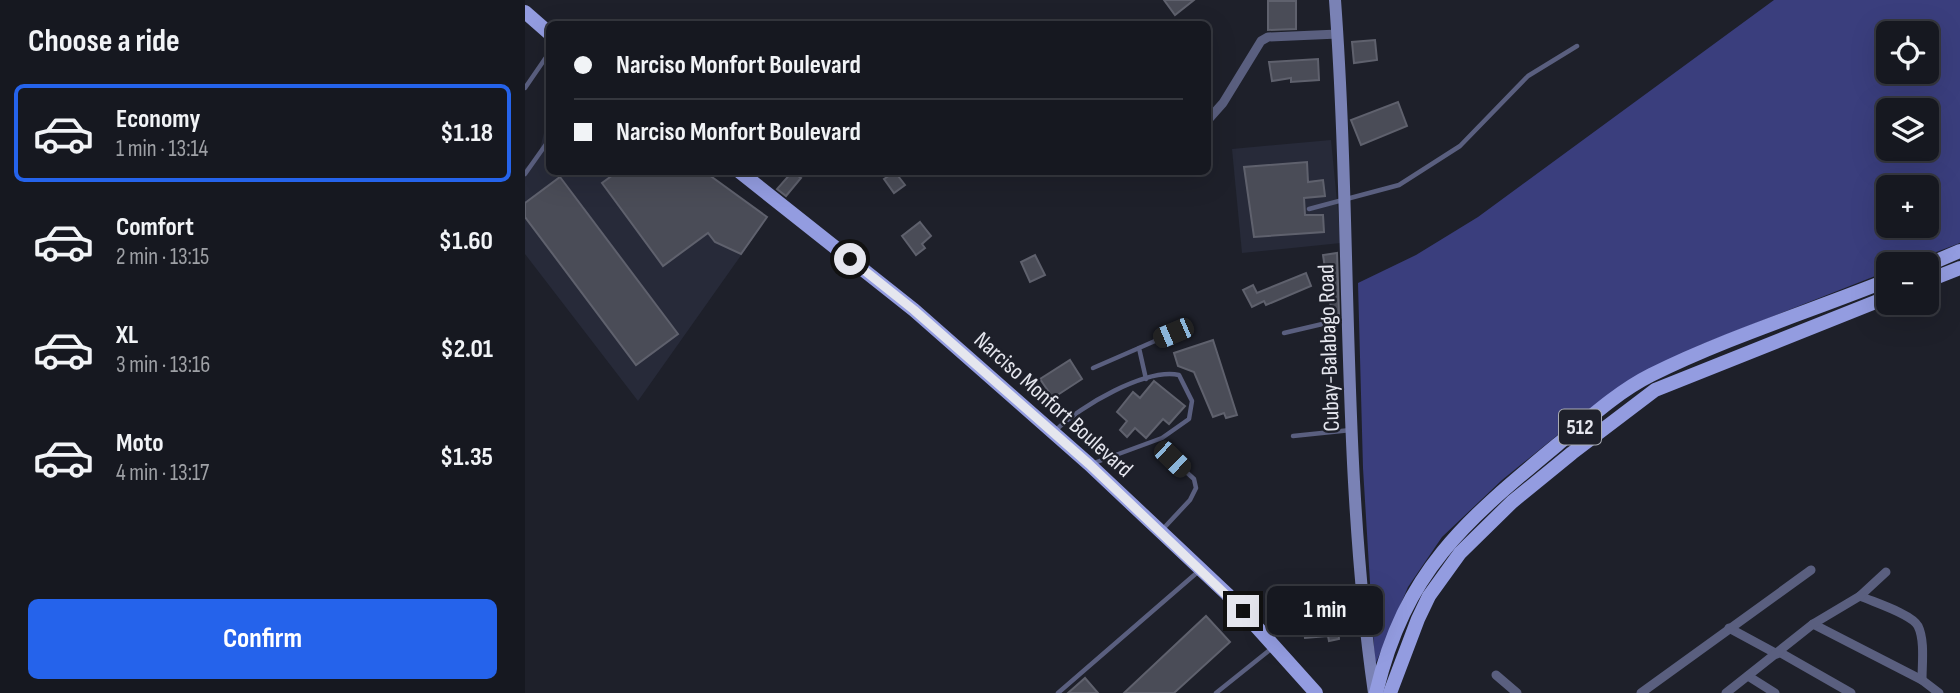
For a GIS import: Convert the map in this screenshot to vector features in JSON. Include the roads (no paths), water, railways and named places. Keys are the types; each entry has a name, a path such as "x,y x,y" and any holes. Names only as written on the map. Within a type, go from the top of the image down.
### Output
{"main road":[{"name":"Cubay-Balabago Road","path":"1335,0 1358,540 1375,693"},
{"path":"525,13 546,30"},
{"name":"Narciso Monfort Boulevard","path":"744,175 914,310 1089,464 1201,569 1316,693"},
{"path":"1939,260 1960,251"},
{"path":"1939,276 1960,268"},
{"name":"512","path":"1375,693 1391,640 1416,589 1434,562 1464,525 1553,449 1648,377 1876,285"},
{"name":"512","path":"1389,693 1429,596 1460,553 1512,502 1572,453 1655,390 1876,301"}],"street":[{"path":"1211,116 1223,103 1261,41 1268,37 1338,34"},
{"path":"1641,693 1811,570"},
{"path":"1726,693 1813,624 1860,596 1886,572"},
{"path":"1860,596 1913,619 1919,627 1923,680"},
{"path":"1813,624 1923,680 1939,693"},
{"path":"1729,628 1851,693"},
{"path":"1496,675 1517,693"},
{"path":"1748,676 1775,693"}],"lane":[{"path":"1309,209 1399,184 1460,146 1528,76 1577,46"},
{"path":"525,88 546,57"},
{"path":"525,174 546,144"},
{"path":"1284,333 1349,318"},
{"path":"1093,368 1173,333"},
{"path":"1139,348 1146,379"},
{"path":"1053,433 1070,416 1146,379 1169,373 1179,375 1192,401 1189,419 1162,439 1089,464"},
{"path":"1293,436 1352,430"},
{"path":"1160,532 1190,500 1196,488 1193,479 1172,459"},
{"path":"1058,693 1201,569"},
{"path":"1216,693 1274,646"}]}
